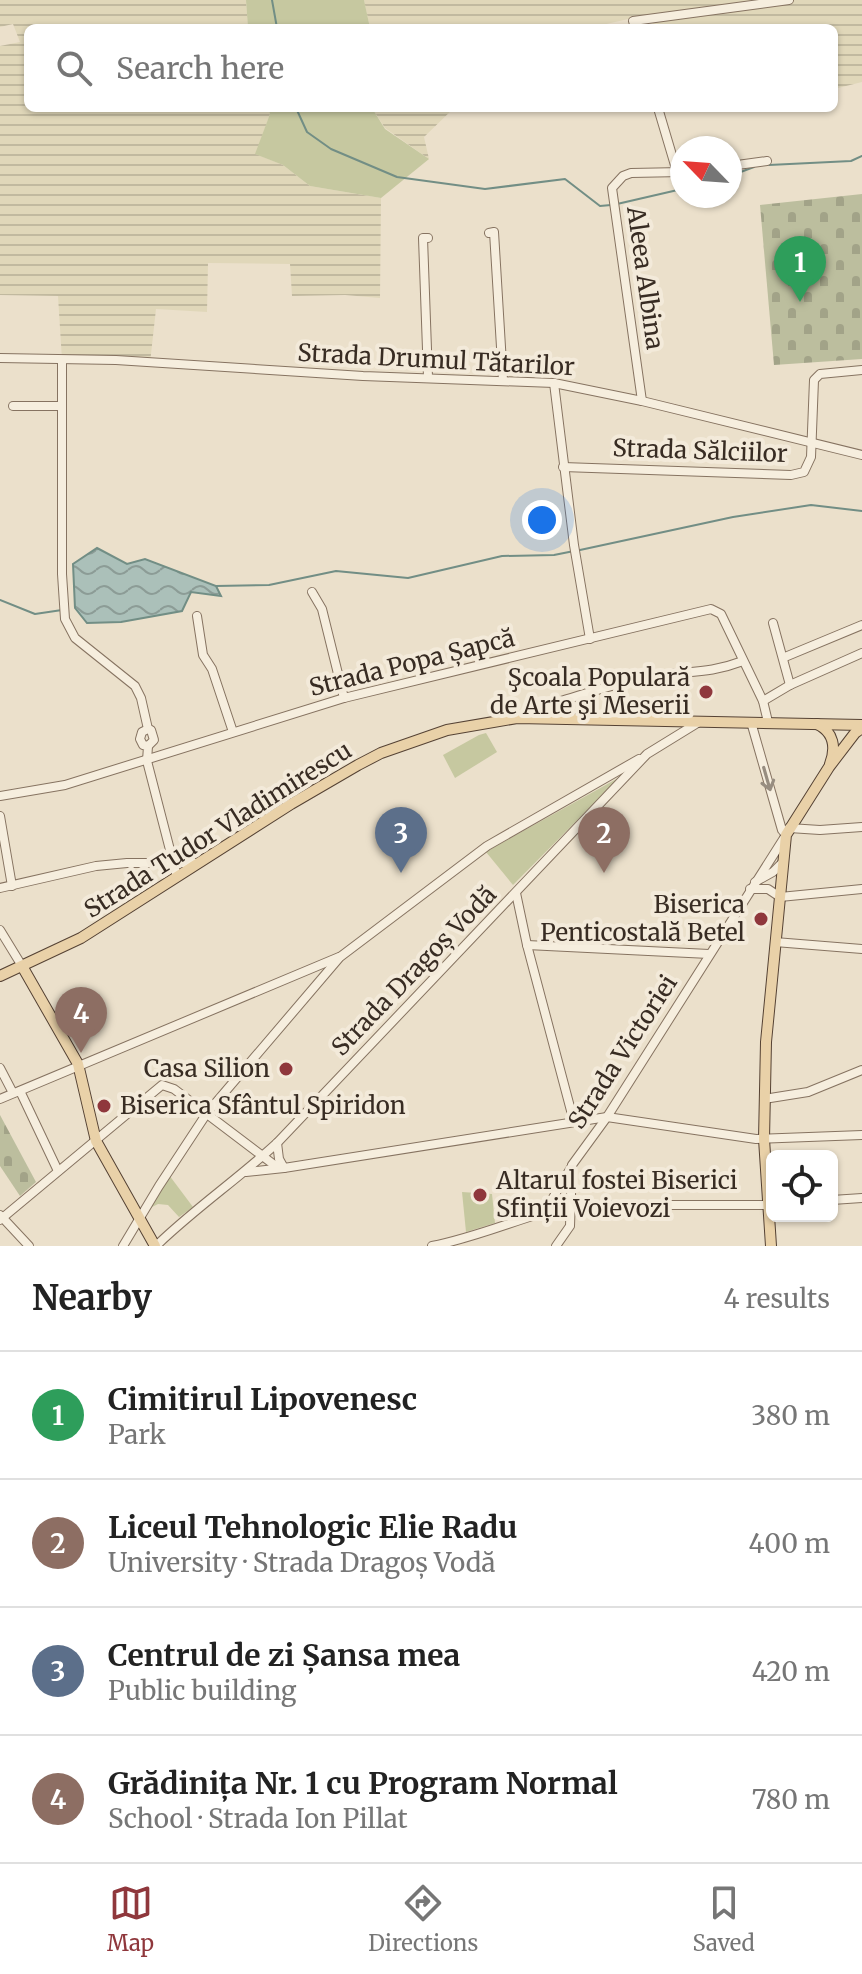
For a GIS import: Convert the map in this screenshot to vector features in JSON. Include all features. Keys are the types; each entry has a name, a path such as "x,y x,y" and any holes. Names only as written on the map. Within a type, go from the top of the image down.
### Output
{"main road":[{"name":"Strada Tudor Vladimirescu","path":"0,976 81,938 311,791 381,753 447,730 517,718 816,723 862,727"},
{"path":"816,723 827,729 833,742"},
{"path":"842,725 844,748"},
{"name":"Strada Victoriei","path":"829,767 833,742 842,725"},
{"name":"Strada Victoriei","path":"788,831 829,767 862,727"},
{"path":"766,1161 766,1042 788,831"},
{"path":"22,966 78,1064 96,1141 156,1246"},
{"path":"770,1222 771,1246"}],"street":[{"path":"634,24 633,21 789,0"},
{"path":"659,112 670,143"},
{"path":"742,164 767,161"},
{"name":"Aleea Albina","path":"642,401 612,188 623,176 631,173 670,172"},
{"path":"489,233 494,232 503,380"},
{"path":"428,238 423,238 428,377"},
{"name":"Strada Drumul Tătarilor","path":"0,358 116,360 363,376 554,383 642,401 862,455"},
{"path":"62,360 60,406 65,619 75,638 135,686 141,698 148,729 142,732 140,739 143,745 148,746 147,761 177,877"},
{"path":"812,443 814,380 817,376 862,370"},
{"path":"554,383 563,467 590,639"},
{"path":"13,406 60,406"},
{"name":"Strada Sălciilor","path":"563,467 791,475 808,468 812,443"},
{"path":"312,592 322,609 344,698"},
{"name":"Strada Popa Șapcă","path":"0,796 65,785 344,698 711,609 721,614 763,701 768,722"},
{"path":"197,616 203,655 212,669 233,732"},
{"path":"773,623 785,657 790,685"},
{"path":"785,657 862,625"},
{"path":"763,701 790,685 862,653"},
{"path":"561,719 558,702 649,677 700,673 743,661"},
{"path":"662,744 678,721"},
{"name":"Strada Dragoș Vodă","path":"156,1246 185,1218 277,1143 647,754 699,722"},
{"path":"751,722 782,830 862,827"},
{"path":"123,1246 207,1113 340,957 487,846 647,754"},
{"path":"0,816 12,886"},
{"name":"Strada Victoriei","path":"556,1246 570,1226 572,1165 607,1117 788,831"},
{"path":"0,888 96,866 144,862 173,865 199,863"},
{"path":"752,886 783,862"},
{"path":"752,886 768,889 780,897 862,889"},
{"path":"516,893 574,1122"},
{"path":"0,930 22,966"},
{"path":"775,942 862,949"},
{"path":"527,945 709,954"},
{"path":"0,1099 307,968 340,957"},
{"path":"307,968 314,985"},
{"path":"0,1068 58,1171"},
{"path":"764,1099 808,1092 862,1070"},
{"path":"29,1246 1,1218 162,1085 174,1089 263,1156 284,1168"},
{"path":"245,1172 607,1117 764,1139 862,1135"},
{"path":"277,1143 284,1168"},
{"path":"545,1211 572,1165"},
{"path":"838,1200 862,1198"},
{"path":"432,1246 458,1243 545,1211 571,1205 766,1205"}],"shaded area":[{"path":"0,0 246,0 248,24 24,24 24,112 269,112 256,154 283,165 310,186 381,198 380,298 292,296 290,264 208,263 207,312 156,309 150,363 62,360 58,296 0,295 0,46 20,42 13,24 0,27"},
{"path":"364,0 862,0 862,82 838,88 838,24 653,24 650,14 606,24 369,24"},
{"path":"375,112 450,112 424,137 429,159 385,128"}],"green space":[{"path":"246,0 364,0 369,24 248,24"},
{"path":"374,112 385,129 429,159 381,198 310,186 283,165 255,154 270,114"},
{"path":"862,194 862,359 774,365 760,205"},
{"path":"486,733 497,752 455,778 443,755"},
{"path":"620,777 513,885 486,852 498,845"},
{"path":"0,1115 36,1182 20,1196 0,1166"},
{"path":"169,1175 193,1207 179,1217 168,1205 158,1204 150,1208"},
{"path":"462,1192 492,1194 495,1223 466,1232"}],"water":[{"path":"97,548 127,564 145,559 216,586 221,596 191,592 182,611 121,622 87,623 75,608 73,564"}],"waterway":[{"path":"272,0 276,24"},
{"path":"298,112 307,132 331,149 397,177 485,189 565,179 600,206 611,205"},
{"path":"769,165 851,161 862,156"},
{"path":"742,172 754,167"},
{"path":"617,204 670,192"},
{"path":"580,550 733,517 811,505 862,511"},
{"path":"216,586 269,585 336,571 408,578 502,556 554,555 574,551"},
{"path":"0,600 35,614 62,610"}],"place":[{"name":"Cimitirul Lipovenesc","path":"800,302"},
{"name":"Şcoala Populară de Arte şi Meserii","path":"706,692"},
{"name":"Centrul de zi Șansa mea","path":"401,873"},
{"name":"Liceul Tehnologic Elie Radu","path":"604,873"},
{"name":"Biserica Penticostală Betel","path":"761,919"},
{"name":"Grădinița Nr. 1 cu Program Normal","path":"81,1053"},
{"name":"Casa Silion","path":"286,1069"},
{"name":"Biserica Sfântul Spiridon","path":"104,1106"},
{"name":"Altarul fostei Biserici Sfinții Voievozi","path":"480,1195"}]}
